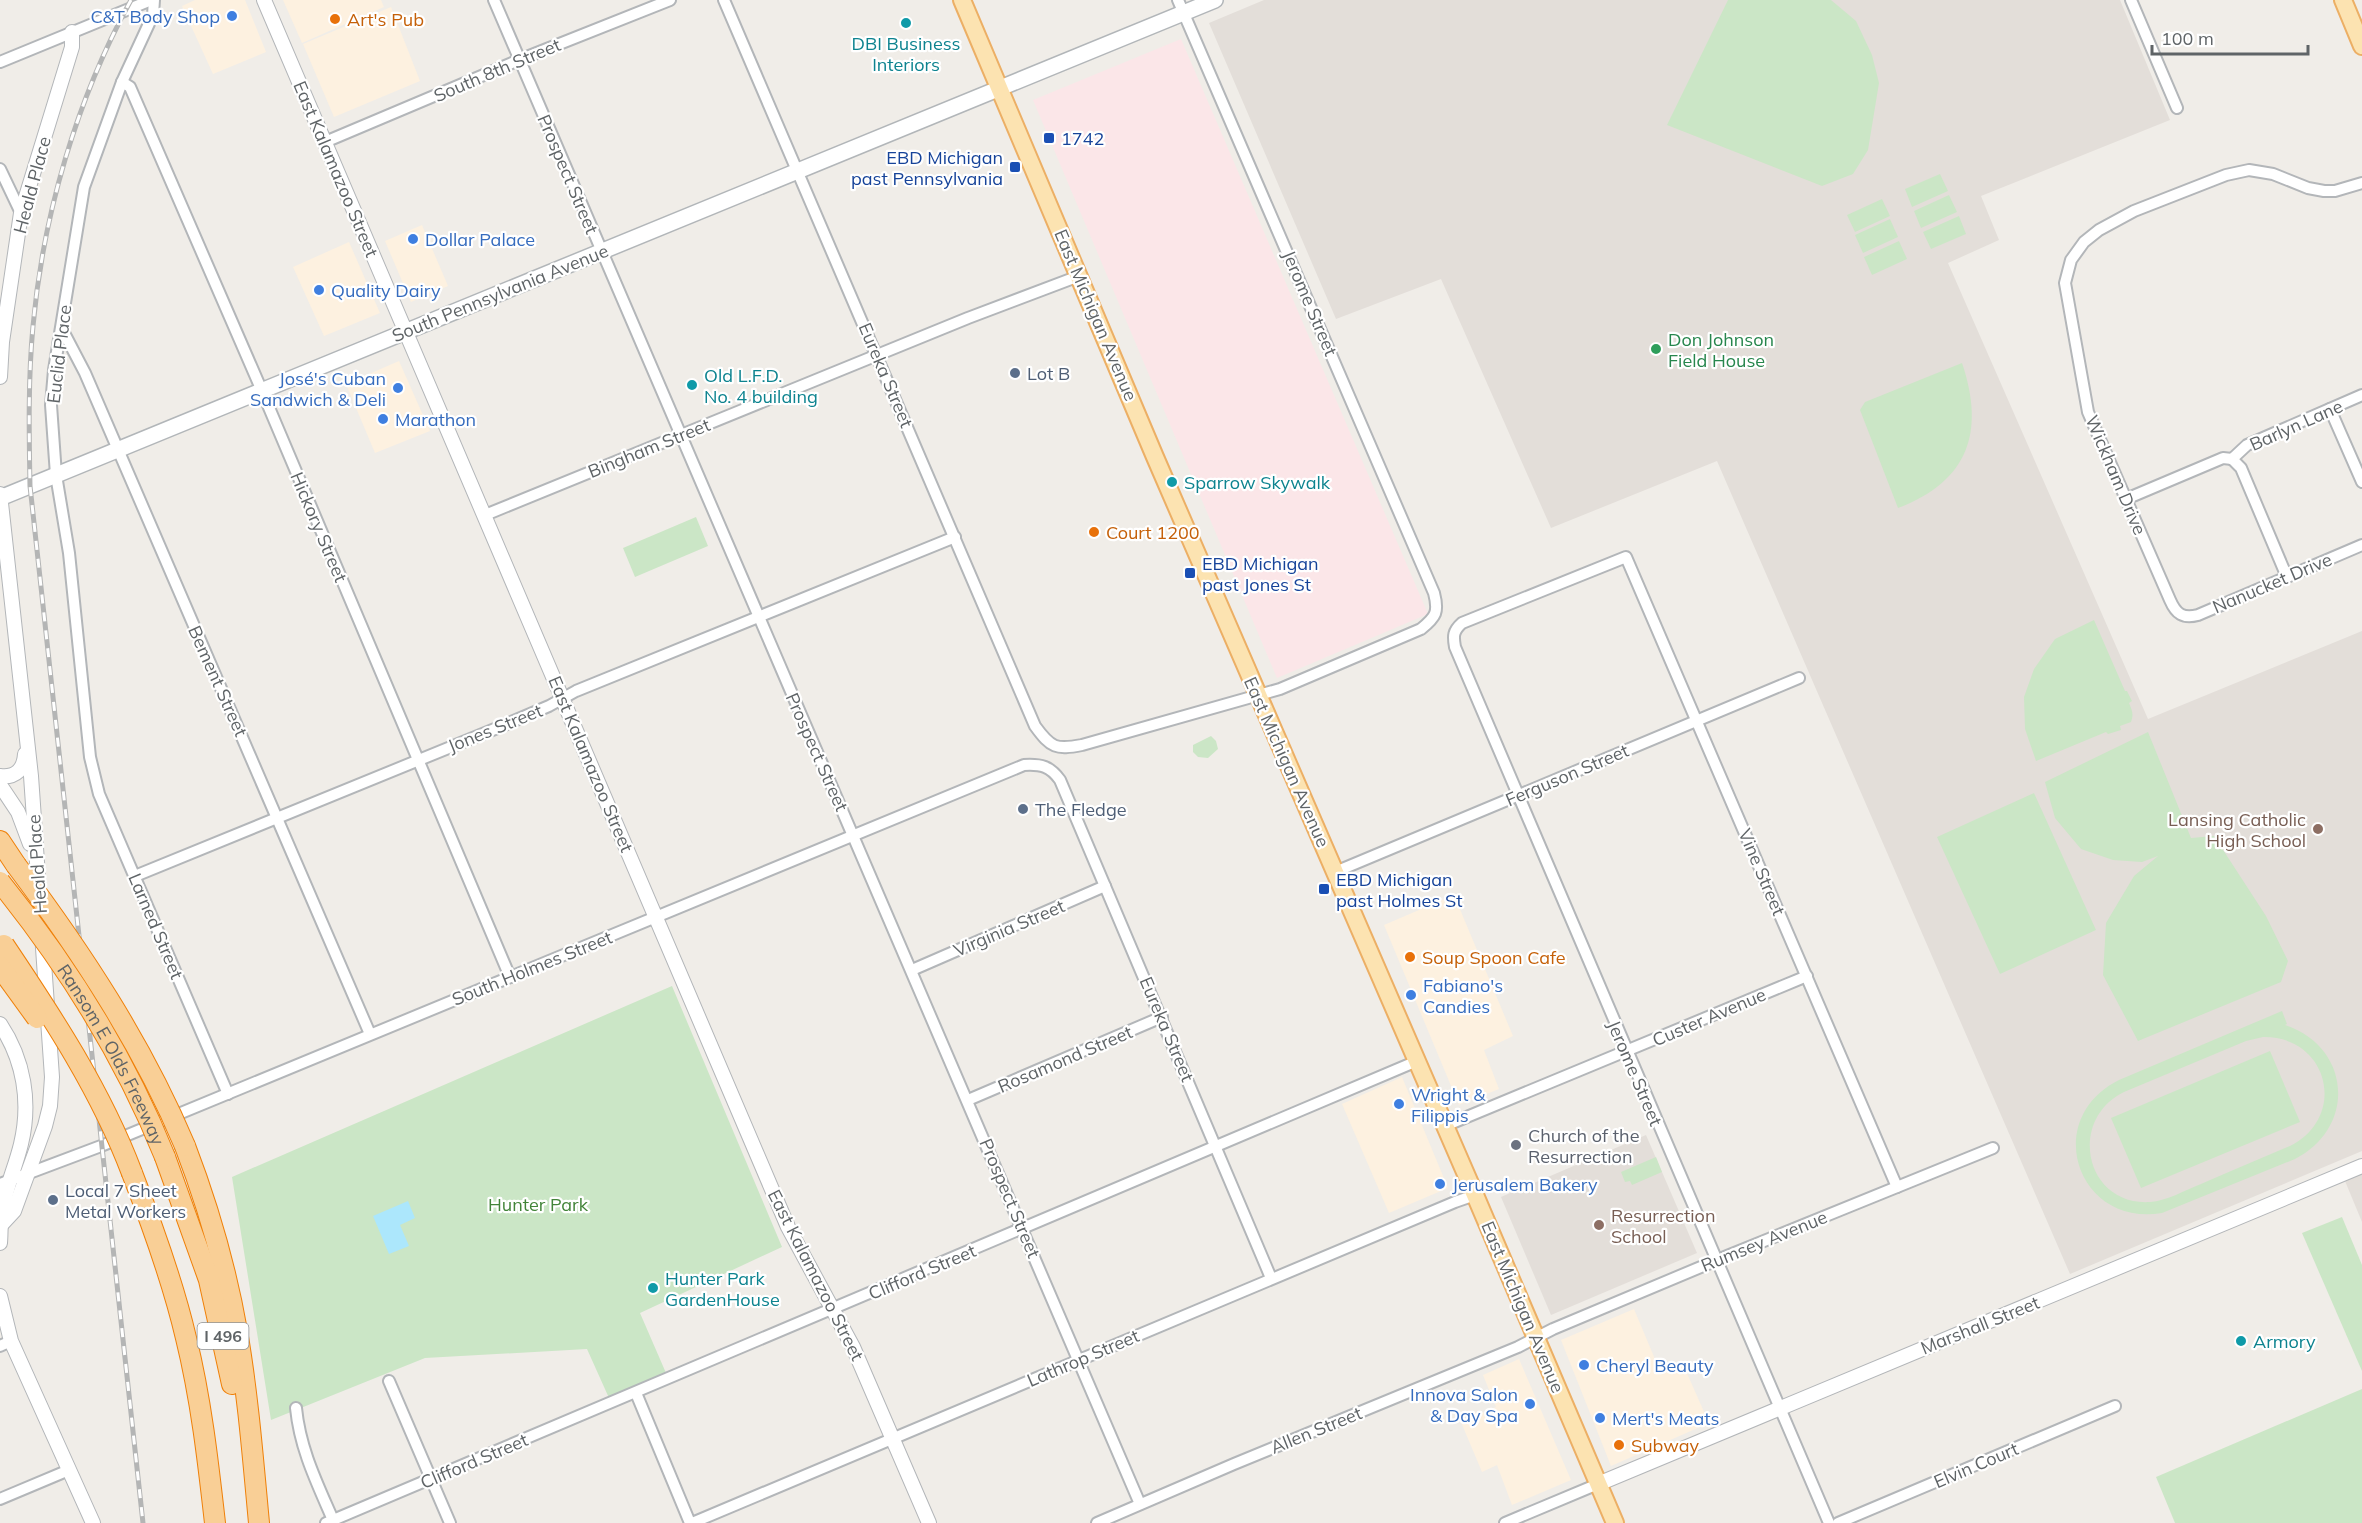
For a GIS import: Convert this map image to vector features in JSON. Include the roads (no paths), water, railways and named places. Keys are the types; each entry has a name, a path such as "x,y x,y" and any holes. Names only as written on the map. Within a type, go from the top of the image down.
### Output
{"highway":[{"path":"0,841 82,957 120,1016 155,1080 185,1146 212,1224 236,1322 260,1523"},
{"name":"Ransom E Olds Freeway","path":"0,882 54,953 93,1015 128,1077 165,1157 200,1252 220,1325 238,1418 251,1523"},
{"name":"Ransom E Olds Freeway","path":"2,942 80,1064 112,1125 128,1172 159,1244 181,1317 196,1385 206,1443 215,1523"},
{"path":"0,967 39,1020 70,1069 128,1172"}],"main road":[{"name":"East Michigan Avenue","path":"962,0 1614,1523"},
{"name":"South Pennsylvania Avenue","path":"0,497 1000,89 1181,7 1215,0"},
{"path":"2343,0 2362,46"}],"street":[{"path":"0,62 152,0"},
{"name":"Euclid Place","path":"90,757 69,553 56,475 51,405 54,369 84,187 123,82 153,15 152,0"},
{"name":"East Kalamazoo Street","path":"264,0 788,1227 853,1347 929,1523"},
{"name":"Prospect Street","path":"494,0 1140,1504"},
{"name":"South 8th Street","path":"325,142 519,60 670,0"},
{"name":"Eureka Street","path":"724,0 1035,726 1046,742 1062,748 1082,745 1259,697"},
{"path":"2131,0 2177,108"},
{"name":"Jerome Street","path":"1181,7 1434,593 1437,608 1433,620 1421,629 1259,697"},
{"name":"Heald Place","path":"0,377 2,342 21,213 72,47 72,32"},
{"name":"Hickory Street","path":"123,82 130,87 262,391 510,977"},
{"path":"0,169 21,213"},
{"name":"Wickham Drive","path":"2181,616 2172,606 2088,412 2066,283 2071,261 2084,242 2099,230 2134,211 2226,175 2249,170 2273,174 2308,188 2324,191 2335,191 2362,183"},
{"name":"Bingham Street","path":"485,515 1061,281 1079,276"},
{"name":"Bement Street","path":"62,329 74,348 370,1034"},
{"name":"Barlyn Lane","path":"2232,459 2247,445 2362,395"},
{"path":"2330,409 2362,482"},
{"path":"2126,499 2223,458 2232,459 2241,468 2288,577"},
{"name":"Heald Place","path":"0,497 31,776 52,1077 47,1120 14,1211 1,1225"},
{"name":"Jones Street","path":"135,876 519,718 758,616 955,537"},
{"name":"Nanucket Drive","path":"2181,616 2198,615 2362,545"},
{"name":"Vine Street","path":"1462,624 1626,557 1897,1187"},
{"name":"Jerome Street","path":"1462,624 1455,629 1453,637 1455,647 1829,1523"},
{"name":"Ferguson Street","path":"1335,872 1798,678"},
{"path":"0,776 11,775 20,770 24,762 26,746"},
{"name":"Larned Street","path":"90,757 99,794 228,1094"},
{"name":"South Holmes Street","path":"5,1182 228,1094 1024,765 1046,766 1054,771 1060,780"},
{"name":"Eureka Street","path":"1060,780 1271,1278"},
{"path":"0,785 24,826 38,876"},
{"name":"Virginia Street","path":"912,970 1105,886"},
{"name":"Custer Avenue","path":"1445,1126 1807,976"},
{"name":"Rosamond Street","path":"968,1100 1162,1017"},
{"path":"0,1024 18,1060 25,1093 24,1129 5,1182 0,1243"},
{"name":"Clifford Street","path":"329,1522 1417,1061"},
{"name":"Rumsey Avenue","path":"1536,1338 1716,1261 1994,1148"},
{"name":"Marshall Street","path":"1598,1484 2362,1166"},
{"name":"Lathrop Street","path":"691,1523 1271,1278 1445,1206 1475,1196"},
{"path":"0,1296 6,1343 93,1523"},
{"name":"Allen Street","path":"1097,1523 1536,1338"},
{"path":"389,1381 450,1523"},
{"path":"636,1393 691,1523"},
{"name":"Elvin Court","path":"1838,1523 2115,1406"},
{"path":"296,1408 298,1432 329,1522"},
{"path":"0,1499 69,1470"},
{"path":"1505,1523 1598,1484"}],"water":[{"path":"408,1201 415,1218 400,1225 409,1246 389,1254 373,1216"}],"railway":[{"path":"131,0 94,77 79,117 54,200 45,242 33,326 29,446 30,486 143,1523"}],"place":[{"name":"C&T Body Shop","path":"232,16"},
{"name":"Art's Pub","path":"335,19"},
{"name":"DBI Business Interiors","path":"906,23"},
{"name":"1742","path":"1049,138"},
{"name":"EBD Michigan past Pennsylvania","path":"1015,167"},
{"name":"Dollar Palace","path":"413,239"},
{"name":"Quality Dairy","path":"319,290"},
{"name":"Don Johnson Field House","path":"1656,349"},
{"name":"Lot B","path":"1015,373"},
{"name":"Old L.F.D. No. 4 building","path":"692,385"},
{"name":"José's Cuban Sandwich & Deli","path":"398,388"},
{"name":"Marathon","path":"383,419"},
{"name":"Sparrow Skywalk","path":"1172,482"},
{"name":"Court 1200","path":"1094,532"},
{"name":"EBD Michigan past Jones St","path":"1190,573"},
{"name":"The Fledge","path":"1023,809"},
{"name":"Lansing Catholic High School","path":"2318,829"},
{"name":"EBD Michigan past Holmes St","path":"1324,889"},
{"name":"Soup Spoon Cafe","path":"1410,957"},
{"name":"Fabiano's Candies","path":"1411,995"},
{"name":"Wright & Filippis","path":"1399,1104"},
{"name":"Church of the Resurrection","path":"1516,1145"},
{"name":"Jerusalem Bakery","path":"1440,1184"},
{"name":"Local 7 Sheet Metal Workers","path":"53,1200"},
{"name":"Resurrection School","path":"1599,1225"},
{"name":"Hunter Park GardenHouse","path":"653,1288"},
{"name":"Armory","path":"2241,1341"},
{"name":"Cheryl Beauty","path":"1584,1365"},
{"name":"Innova Salon & Day Spa","path":"1530,1404"},
{"name":"Mert's Meats","path":"1600,1418"},
{"name":"Subway","path":"1619,1445"}],"park label":[{"name":"Hunter Park","path":"538,1204"}]}
